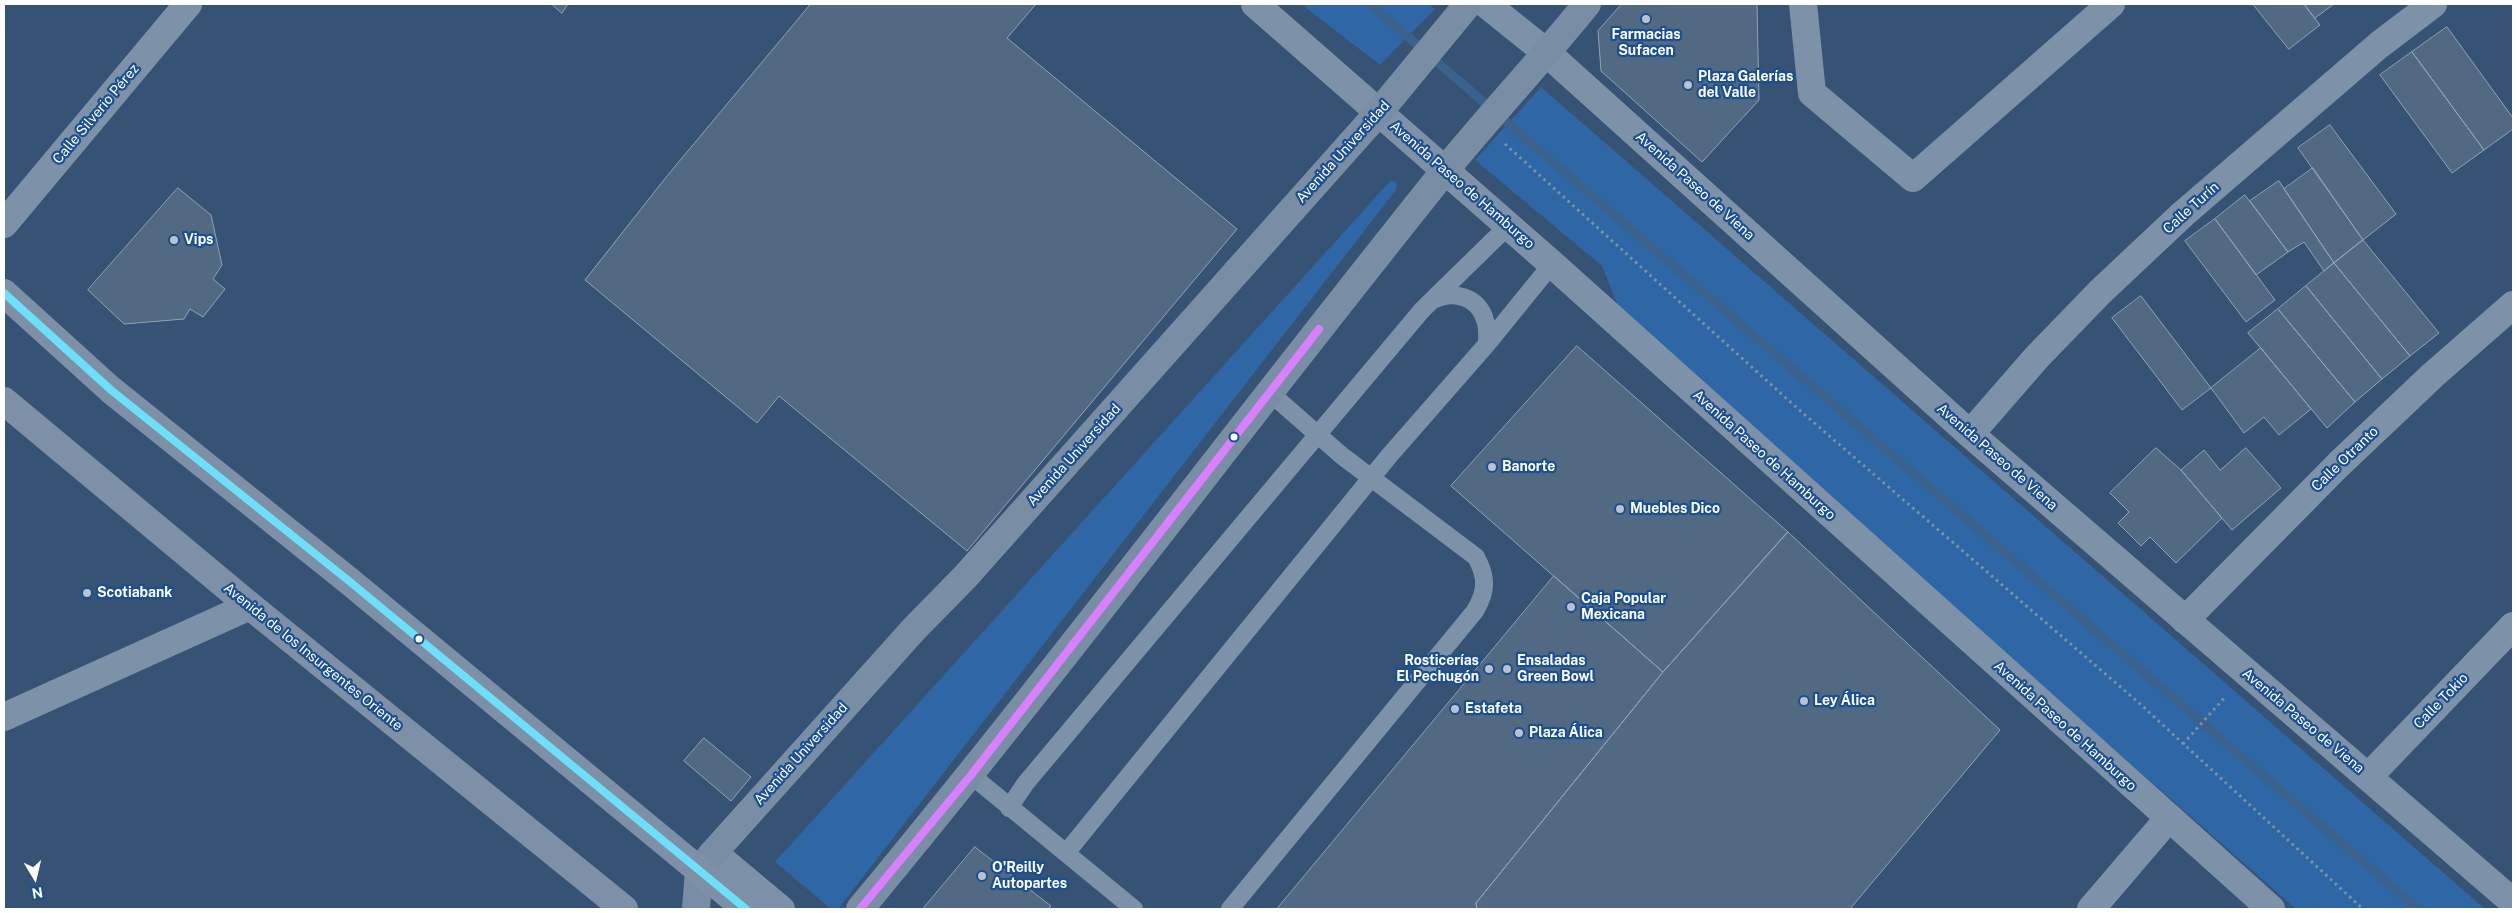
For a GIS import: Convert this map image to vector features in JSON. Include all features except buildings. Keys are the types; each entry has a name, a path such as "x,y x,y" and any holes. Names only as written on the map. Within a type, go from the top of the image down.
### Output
{"highway":[{"path":"4,293 110,390 349,581 706,861 746,909"},
{"name":"Avenida de los Insurgentes Oriente","path":"4,401 250,606 624,909"}],"main road":[{"name":"Avenida Universidad","path":"706,861 914,628 965,577 1379,112 1468,4"},
{"path":"860,909 971,775 1269,392 1446,170 1587,4"},
{"path":"696,909 706,861"}],"street":[{"name":"Calle Silverio Pérez","path":"4,224 188,4"},
{"name":"Avenida Paseo de Hamburgo","path":"1255,4 1552,264 2270,909"},
{"name":"Avenida Paseo de Viena","path":"1486,4 1547,53 1970,434 2513,902"},
{"path":"1803,4 1812,93 1913,178 2111,4"},
{"name":"Calle Turín","path":"1970,434 2037,357 2100,292 2183,214 2379,45 2433,4"},
{"name":"Calle Otranto","path":"2184,620 2339,464 2433,375 2513,305"},
{"path":"4,717 250,606"},
{"name":"Calle Tokio","path":"2369,776 2513,626"},
{"path":"2091,909 2168,819"},
{"path":"706,861 782,909"}],"lane":[{"path":"1009,808 1025,784 1430,302 1508,225"},
{"path":"1066,853 1389,456 1487,344 1552,264"},
{"path":"1430,302 1440,296 1452,294 1463,296 1473,302 1486,320 1487,344"},
{"path":"1230,909 1476,611 1483,598 1485,584 1483,570 1476,557 1372,479 1269,392"},
{"path":"971,775 1134,909"}],"path":[{"path":"1477,132 2183,744 2363,909"},
{"path":"2183,744 2226,696"}],"shaded area":[{"path":"1301,4 1429,4 1435,9 1380,65"},
{"path":"1541,87 2485,909 2296,909 1623,318 1602,266 1475,160"},
{"path":"1391,180 1397,183 1396,190 838,909 831,909 775,862"}],"waterway":[{"path":"1370,4 2418,909"}],"transit line":[{"path":"4,293 111,390 349,581 746,909"},
{"path":"860,909 971,775 1319,329"}],"place":[{"name":"Farmacias Sufacen","path":"1646,19"},
{"name":"Plaza Galerías del Valle","path":"1688,85"},
{"name":"Vips","path":"174,240"},
{"name":"Banorte","path":"1492,467"},
{"name":"Muebles Dico","path":"1620,509"},
{"name":"Scotiabank","path":"87,593"},
{"name":"Caja Popular Mexicana","path":"1571,607"},
{"name":"Rosticerías El Pechugón","path":"1489,669"},
{"name":"Ensaladas Green Bowl","path":"1507,669"},
{"name":"Ley Álica","path":"1804,701"},
{"name":"Estafeta","path":"1455,709"},
{"name":"Plaza Álica","path":"1519,733"},
{"name":"O'Reilly Autopartes","path":"982,876"}]}
